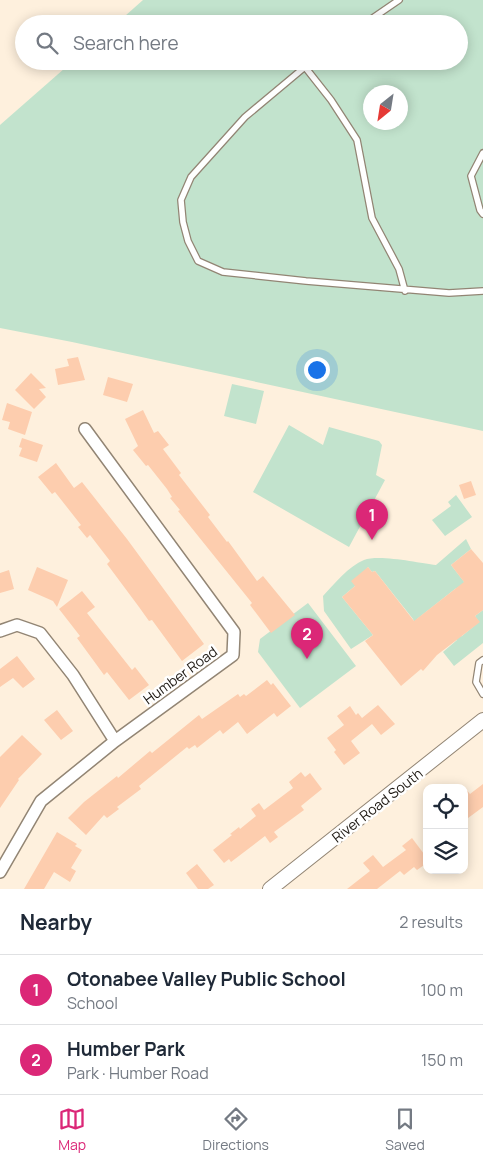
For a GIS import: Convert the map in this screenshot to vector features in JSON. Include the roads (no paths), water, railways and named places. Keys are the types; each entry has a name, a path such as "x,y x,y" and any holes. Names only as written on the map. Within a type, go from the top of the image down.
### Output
{"street":[{"name":"Humber Road","path":"0,872 41,801 115,741 233,655 234,632 85,429"},
{"path":"0,631 17,625 40,634 72,675 115,741"},
{"name":"River Road South","path":"270,889 483,720"}],"lane":[{"path":"377,15 399,0"},
{"path":"301,70 245,117 191,177 181,200 183,222 188,241 198,261 223,272 405,291 449,293 483,291"},
{"path":"307,70 331,100 357,140 372,218 399,269 405,291"},
{"path":"483,154 471,176 480,210 483,214"},
{"path":"483,660 479,663 476,682 483,694"}],"place":[{"name":"Otonabee Valley Public School","path":"372,540"},
{"name":"Humber Park","path":"307,659"}]}
